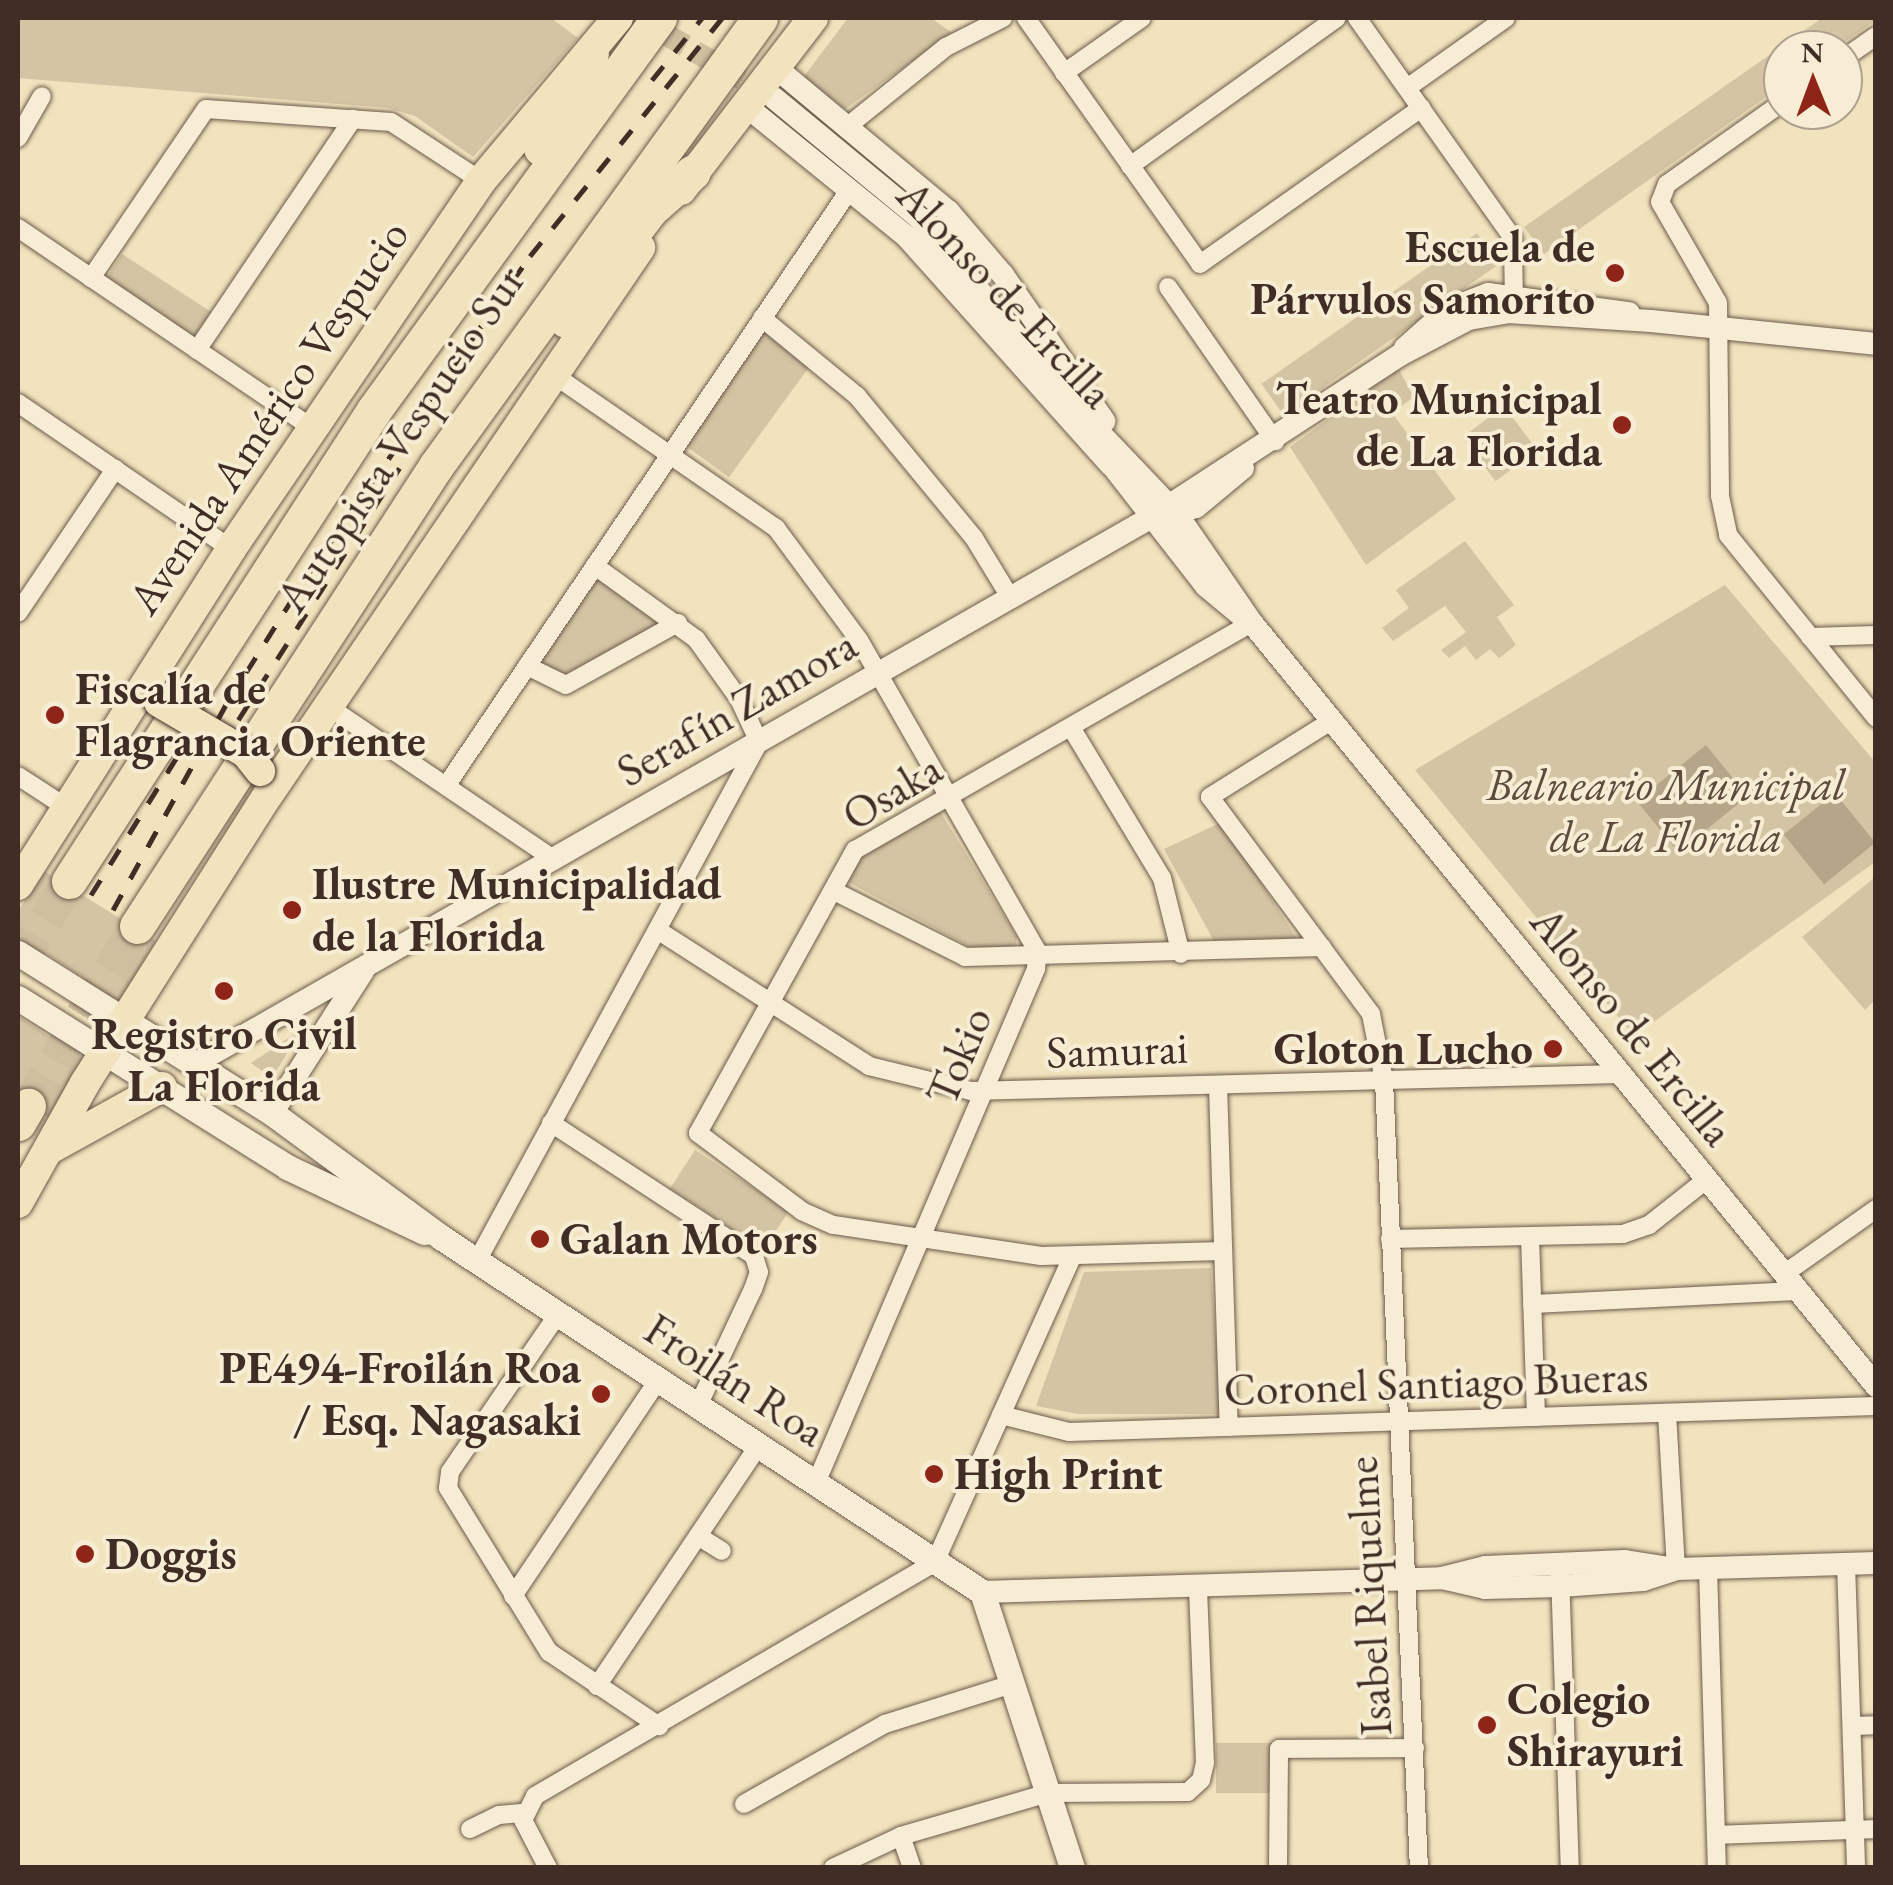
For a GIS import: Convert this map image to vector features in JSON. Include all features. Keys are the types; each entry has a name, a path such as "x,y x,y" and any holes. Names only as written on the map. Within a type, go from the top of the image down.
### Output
{"highway":[{"name":"Autopista Vespucio Sur","path":"69,880 306,511 492,242 659,18"},
{"name":"Autopista Vespucio Sur","path":"137,926 436,466 760,18"},
{"path":"492,242 603,30"},
{"path":"436,466 506,397 650,210 694,172"}],"main road":[{"path":"18,1203 264,783 329,707 694,172 765,90 813,18"},
{"name":"Avenida Américo Vespucio","path":"18,886 68,808 145,705 231,549 312,428 481,181 603,30"},
{"path":"145,705 246,753 264,783"},
{"name":"Froilán Roa","path":"18,953 272,1112 476,1262 982,1592"},
{"name":"Froilán Roa","path":"18,998 316,1182 442,1238"},
{"path":"50,1149 162,1087"},
{"path":"215,1119 272,1112"},
{"path":"982,1592 1072,1868"}],"street":[{"path":"848,126 946,47 1002,18"},
{"path":"1026,18 1200,264 1421,108"},
{"path":"1064,73 1142,18"},
{"path":"1130,166 1337,18"},
{"path":"1357,18 1513,238 1514,304"},
{"path":"1407,88 1506,18"},
{"name":"Alonso de Ercilla","path":"765,90 848,126 948,212 1003,276 1118,461"},
{"name":"Alonso de Ercilla","path":"765,90 850,189 907,237 1165,512 1216,597 1252,624 1876,1386"},
{"name":"Alonso de Ercilla","path":"765,90 920,218 1118,461"},
{"path":"18,138 42,96"},
{"path":"91,278 206,109 404,126 481,181"},
{"path":"1763,116 1666,184 1660,195 1664,214 1716,292 1724,523 1876,718"},
{"path":"197,350 353,119"},
{"path":"446,786 850,189"},
{"path":"18,228 312,428"},
{"path":"1168,286 1271,443"},
{"name":"Serafín Zamora","path":"196,1062 1165,512 1400,355 1458,304 1514,304 1876,344"},
{"path":"762,318 848,386 974,538 1010,597"},
{"path":"554,375 776,528 877,674 1039,958"},
{"path":"18,403 231,549"},
{"path":"18,613 115,470"},
{"path":"476,1262 660,931 759,742 722,674 678,622 595,566"},
{"path":"527,666 566,686 678,622"},
{"name":"Osaka","path":"922,1240 816,1220 704,1144 702,1124 855,850 950,800 1252,624"},
{"path":"1810,637 1876,635"},
{"path":"329,707 555,860"},
{"name":"Isabel Riquelme","path":"1332,721 1210,797 1371,1014 1384,1080 1402,1580 1411,1607 1418,1868"},
{"path":"1072,728 1162,878 1182,954"},
{"path":"18,776 68,808"},
{"path":"834,890 965,957 1182,954 1322,947"},
{"name":"Samurai","path":"660,931 869,1066 984,1092 1619,1074"},
{"name":"Tokio","path":"816,1484 1039,958"},
{"name":"Serafín Zamora","path":"272,1112 366,968"},
{"path":"1218,1085 1229,1427"},
{"path":"551,1123 754,1256 759,1272 698,1406"},
{"path":"1390,1239 1632,1232 1706,1180"},
{"path":"1532,1304 1791,1283 1876,1208"},
{"path":"1530,1236 1536,1417"},
{"path":"922,1240 1072,1258 1223,1252"},
{"path":"524,1813 535,1796 935,1562 1072,1258"},
{"path":"558,1314 447,1482 549,1652 659,1726"},
{"path":"512,1596 658,1380"},
{"name":"Coronel Santiago Bueras","path":"1001,1415 1057,1432 1876,1406"},
{"path":"1667,1413 1676,1569"},
{"path":"598,1686 758,1446"},
{"path":"698,1536 722,1551"},
{"path":"982,1592 1442,1578 1485,1588 1560,1575 1643,1580 1676,1569 1876,1562"},
{"path":"1846,1564 1856,1868"},
{"path":"1708,1568 1717,1868"},
{"path":"1560,1575 1570,1868"},
{"path":"833,1868 902,1836 1048,1793 1188,1792 1201,1780 1198,1586"},
{"path":"744,1804 885,1724 1012,1684"},
{"path":"1852,1726 1876,1726"},
{"path":"1278,1868 1279,1749 1415,1748"},
{"path":"470,1830 499,1815 524,1813"},
{"path":"524,1813 548,1868"},
{"path":"1716,1835 1876,1829"},
{"path":"902,1836 912,1868"}],"green space":[{"path":"18,18 551,18 578,38 473,157 415,116 388,108 18,78"},
{"path":"848,18 931,18 952,33 845,109 802,79"},
{"path":"1822,18 1876,20 1862,30 1805,30"},
{"path":"1763,59 1763,99 1544,254 1524,227"},
{"path":"1477,233 1499,264 1283,415 1262,384"},
{"path":"122,254 211,312 195,337 106,279"},
{"path":"764,332 810,366 729,477 683,444"},
{"path":"1398,368 1414,397 1392,413 1456,499 1366,565 1290,447"},
{"path":"1504,406 1537,450 1496,481 1462,437"},
{"path":"1465,541 1514,605 1497,617 1516,645 1499,658 1490,649 1476,660 1465,646 1449,658 1441,650 1466,632 1445,606 1393,641 1382,628 1409,608 1396,590"},
{"path":"599,574 664,625 564,675 539,661"},
{"name":"Balneario Municipal de La Florida","path":"1725,585 1875,762 1875,862 1634,1036 1415,770"},
{"path":"938,808 1017,937 1014,952 976,950 846,881 860,856"},
{"path":"1222,822 1301,945 1217,947 1164,849"},
{"path":"44,871 156,941 119,1001 18,935 18,911"},
{"path":"1875,877 1875,1000 1865,1010 1802,937"},
{"path":"18,1016 84,1059 49,1118 18,1097"},
{"path":"302,1029 272,1078 251,1063"},
{"path":"695,1150 789,1211 764,1250 670,1189"},
{"path":"1211,1268 1221,1414 1078,1414 1036,1406 1084,1272"},
{"path":"1216,1743 1277,1743 1277,1793 1216,1793"}],"shaded area":[{"path":"1706,745 1748,796 1678,852 1637,801"},
{"path":"1835,793 1875,843 1824,884 1784,835"}],"tunnel":[{"path":"638,18 771,96"},
{"path":"18,965 69,881"},
{"path":"28,1106 137,926"}],"railway":[{"path":"652,80 702,18"},
{"path":"113,910 227,703 306,577 530,256 722,18"},
{"path":"219,750 399,468"},
{"path":"91,895 205,712"}],"place":[{"name":"Escuela de Párvulos Samorito","path":"1615,273"},
{"name":"Teatro Municipal de La Florida","path":"1622,425"},
{"name":"Fiscalía de Flagrancia Oriente","path":"55,715"},
{"name":"Ilustre Municipalidad de la Florida","path":"292,910"},
{"name":"Registro Civil La Florida","path":"224,991"},
{"name":"Gloton Lucho","path":"1553,1049"},
{"name":"Galan Motors","path":"540,1239"},
{"name":"PE494-Froilán Roa / Esq. Nagasaki","path":"601,1394"},
{"name":"High Print","path":"934,1474"},
{"name":"Doggis","path":"85,1554"},
{"name":"Colegio Shirayuri","path":"1487,1725"}]}
